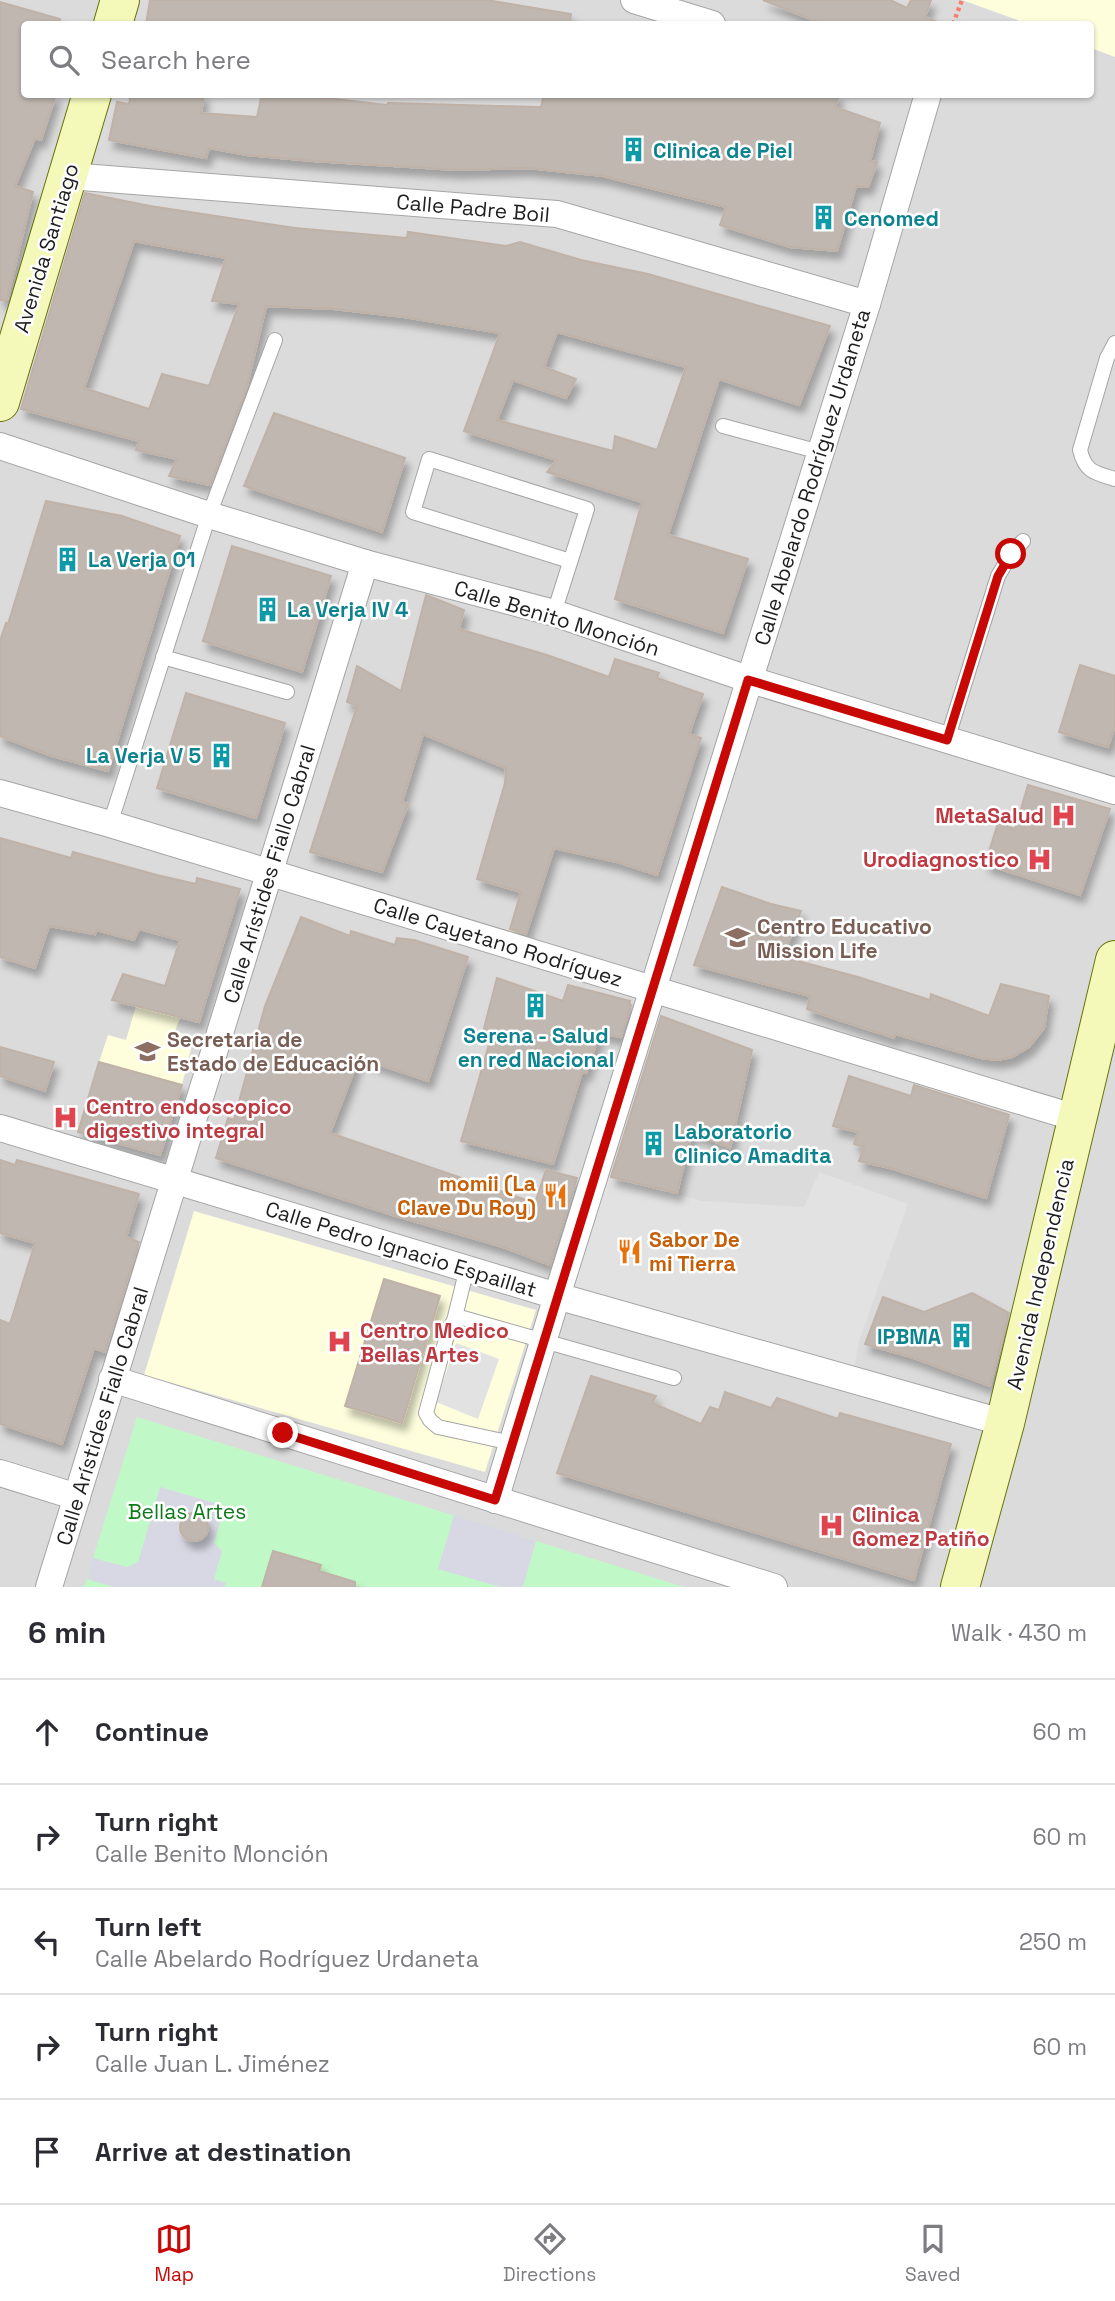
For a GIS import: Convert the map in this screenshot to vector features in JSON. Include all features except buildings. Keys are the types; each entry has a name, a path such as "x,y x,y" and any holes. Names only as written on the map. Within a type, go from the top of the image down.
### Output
{"main road":[{"path":"114,21 120,0"},
{"name":"Avenida Santiago","path":"0,402 91,98"},
{"name":"Avenida Independencia","path":"960,1587 1005,1423 1115,960"}],"street":[{"path":"634,0 702,21"},
{"name":"Calle Abelardo Rodríguez Urdaneta","path":"495,1500 867,304 919,98"},
{"name":"Calle Padre Boil","path":"68,176 557,214 867,304"},
{"name":"Calle Benito Monción","path":"0,446 365,563 554,613 748,680 1115,791"},
{"name":"Calle Arístides Fiallo Cabral","path":"49,1587 365,563"},
{"name":"Calle Cayetano Rodríguez","path":"0,793 270,872 1076,1118"},
{"name":"Calle Pedro Ignacio Espaillat","path":"0,1128 557,1296 1005,1423"},
{"path":"112,1379 774,1587"},
{"path":"0,1473 77,1497"}],"lane":[{"path":"110,824 209,515 275,340"},
{"path":"1115,343 1107,358 1080,450 1083,462 1090,470 1115,479"},
{"path":"723,426 820,452"},
{"path":"554,613 587,509 429,459 413,512 570,561"},
{"path":"947,740 998,576 1011,554 1023,541"},
{"path":"163,657 287,692"},
{"path":"467,1268 426,1413 438,1427 512,1444"},
{"path":"454,1321 463,1318 674,1378"}],"path":[{"path":"954,21 962,0"}],"shaded area":[{"path":"0,0 1115,0 1115,1587 0,1587"},
{"path":"962,0 1115,0 1115,57 1094,49 1094,21 1020,21"},
{"name":"Secretaria de Estado de Educación","path":"136,1006 180,1018 175,1031 194,1037 182,1085 99,1062 108,1035 126,1040"},
{"path":"819,1172 908,1204 859,1341 854,1368 574,1288 607,1176 702,1201 804,1207"},
{"name":"Centro Medico Bellas Artes","path":"194,1211 536,1310 485,1472 144,1375"},
{"path":"456,1343 499,1359 478,1419 436,1402"},
{"path":"160,1487 225,1506 214,1543 222,1551 214,1579 226,1583 224,1587 113,1587 87,1579 93,1558 127,1567 138,1562"},
{"path":"454,1515 536,1541 523,1587 500,1587 438,1569"}],"green space":[{"name":"Bellas Artes","path":"137,1417 684,1587 84,1587"}],"place":[{"name":"Clinica de Piel","path":"633,150"},
{"name":"Cenomed","path":"824,218"},
{"name":"La Verja 01","path":"68,559"},
{"name":"La Verja IV 4","path":"267,609"},
{"name":"La Verja V 5","path":"221,755"},
{"name":"MetaSalud","path":"1064,815"},
{"name":"Urodiagnostico","path":"1039,859"},
{"name":"Centro Educativo Mission Life","path":"737,938"},
{"name":"Serena - Salud en red Nacional","path":"536,1006"},
{"name":"Secretaria de Estado de Educación","path":"147,1051"},
{"name":"Centro endoscopico digestivo integral","path":"66,1118"},
{"name":"Laboratorio Clinico Amadita","path":"654,1143"},
{"name":"momii (La Clave Du Roy)","path":"556,1195"},
{"name":"Sabor De mi Tierra","path":"629,1251"},
{"name":"IPBMA","path":"961,1336"},
{"name":"Centro Medico Bellas Artes","path":"340,1342"},
{"name":"Clinica Gomez Patiño","path":"832,1526"}],"route":[{"path":"283,1433 495,1500 748,680 947,740 998,576 1011,554"}]}
